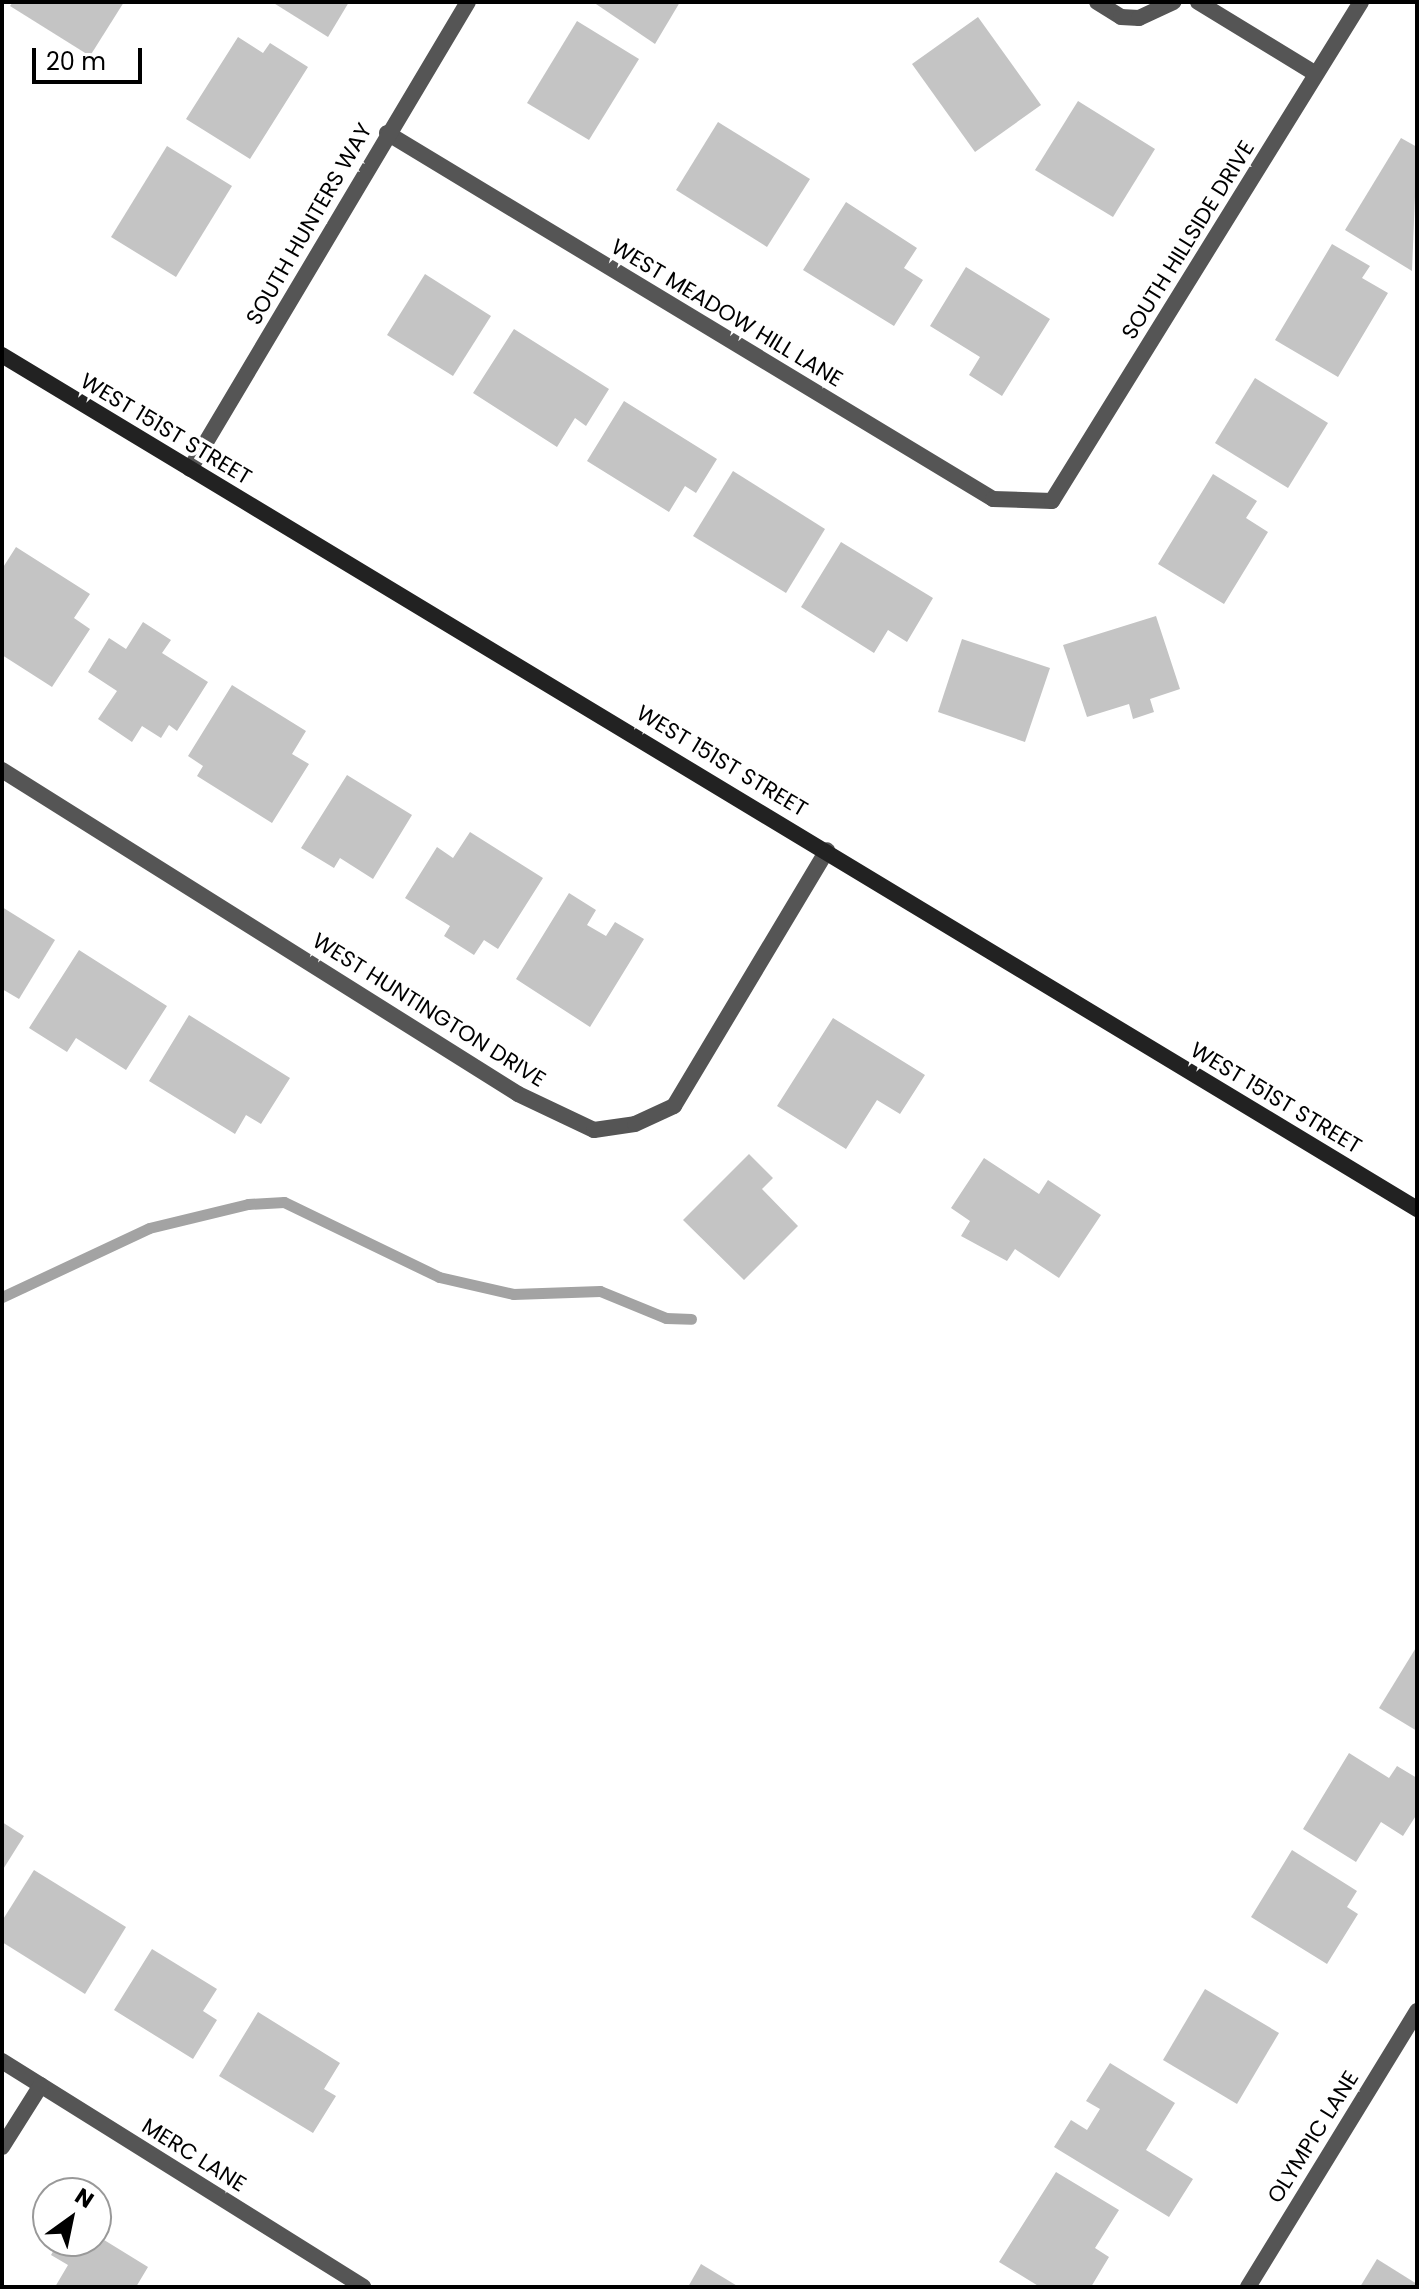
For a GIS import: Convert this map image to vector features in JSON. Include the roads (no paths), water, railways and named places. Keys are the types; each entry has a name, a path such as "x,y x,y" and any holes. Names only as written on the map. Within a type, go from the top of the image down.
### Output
{"street":[{"name":"SOUTH HUNTERS WAY","path":"190,469 387,133 468,2"},
{"path":"1097,2 1121,17 1139,18 1174,2"},
{"path":"1198,2 1316,74"},
{"name":"SOUTH HILLSIDE DRIVE","path":"1052,501 1361,2"},
{"name":"WEST MEADOW HILL LANE","path":"387,133 993,499 1052,501"},
{"name":"WEST 151ST STREET","path":"2,355 827,850 1417,1209"},
{"name":"WEST HUNTINGTON DRIVE","path":"2,770 518,1094 594,1130 635,1124 674,1106 827,850"},
{"name":"OLYMPIC LANE","path":"1248,2287 1417,2011"},
{"name":"MERC LANE","path":"2,2061 363,2287"},
{"path":"2,2147 41,2085"}],"waterway":[{"path":"2,1297 149,1228 248,1204 284,1202 439,1277 513,1294 600,1291 666,1318 691,1319"}]}
